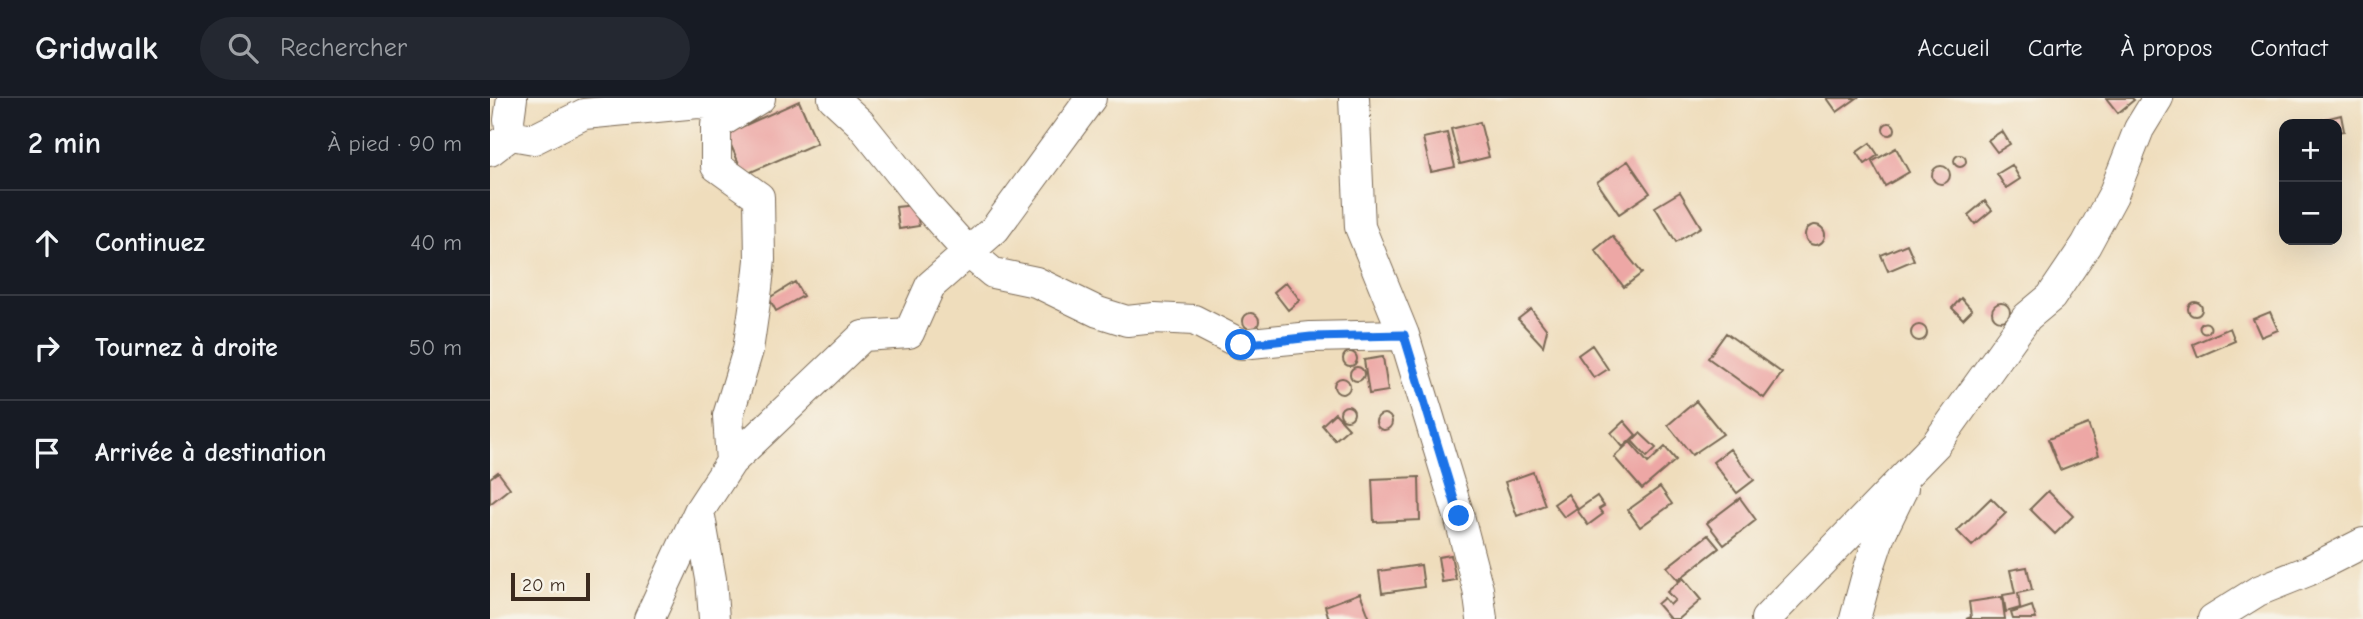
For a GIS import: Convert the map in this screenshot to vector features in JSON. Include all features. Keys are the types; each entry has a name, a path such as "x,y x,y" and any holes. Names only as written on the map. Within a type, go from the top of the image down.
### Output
{"street":[{"path":"512,98 509,120 501,143 534,139 584,114 698,103 727,106 735,98"},
{"path":"731,462 728,416 748,350 757,288 760,260 759,197 716,166 716,125 760,98"},
{"path":"834,98 860,123 925,204 968,252 993,273 1036,282 1098,312 1127,321 1155,318 1194,320 1241,345 1311,337 1404,335"},
{"path":"649,619 699,510 731,462 863,335 909,333 930,286 995,229 1091,98"},
{"path":"1354,98 1360,227 1404,335 1459,516 1478,589 1482,619"},
{"path":"1766,619 1936,444 2027,317 2051,296 2087,245 2113,195 2139,129 2158,98"},
{"path":"1855,619 1867,571 1880,535 1910,472"},
{"path":"699,510 711,579 714,619"},
{"path":"2213,619 2258,592 2308,571 2363,543"}],"building":[{"path":"1827,98 1857,98 1837,112"},
{"path":"2106,98 2132,98 2134,100 2118,113"},
{"path":"799,101 817,143 744,175 726,134"},
{"path":"2341,115 2342,119 2325,119"},
{"path":"1480,122 1489,157 1460,164 1451,129"},
{"path":"1889,123 1895,129 1889,135 1883,129"},
{"path":"2002,131 2010,144 1997,152 1988,140"},
{"path":"1447,133 1455,167 1431,172 1423,138"},
{"path":"1870,143 1878,155 1865,164 1857,152"},
{"path":"1896,148 1909,172 1885,186 1872,162"},
{"path":"1960,155 1966,161 1960,167 1954,161"},
{"path":"1628,161 1650,193 1619,214 1597,182"},
{"path":"2012,165 2020,179 2006,188 1997,174"},
{"path":"1941,166 1947,169 1950,175 1947,181 1941,184 1935,181 1932,175 1935,169"},
{"path":"1680,192 1701,227 1676,242 1655,207"},
{"path":"1985,201 1992,210 1975,224 1968,215"},
{"path":"916,205 919,226 899,229 896,207"},
{"path":"1815,225 1822,228 1825,235 1822,242 1815,245 1808,242 1805,235 1808,228"},
{"path":"1612,236 1642,273 1624,287 1595,250"},
{"path":"1907,244 1914,260 1888,271 1881,255"},
{"path":"795,282 803,296 776,311 769,298"},
{"path":"1286,282 1300,300 1288,310 1274,292"},
{"path":"1961,298 1972,310 1963,319 1952,308"},
{"path":"2192,302 2198,302 2202,309 2198,316 2192,316 2188,312 2188,306"},
{"path":"2001,303 2007,306 2010,312 2007,318 2001,321 1995,318 1992,312 1995,306"},
{"path":"1531,309 1547,330 1543,346 1518,319"},
{"path":"2270,312 2278,330 2261,337 2253,319"},
{"path":"1251,313 1257,315 1257,327 1251,329 1245,327 1243,321 1245,315"},
{"path":"2205,322 2211,328 2205,334 2199,328"},
{"path":"1919,325 1927,333 1919,341 1911,333"},
{"path":"2230,328 2235,341 2198,357 2193,344"},
{"path":"1726,333 1782,373 1764,398 1708,358"},
{"path":"1592,345 1608,369 1594,378 1578,355"},
{"path":"1347,352 1353,352 1357,359 1353,366 1347,366 1343,362 1343,356"},
{"path":"1383,357 1388,391 1369,394 1364,360"},
{"path":"1354,367 1360,367 1364,374 1360,381 1354,381 1350,377 1350,371"},
{"path":"1342,378 1350,386 1342,394 1334,386"},
{"path":"1696,401 1723,434 1692,455 1668,425"},
{"path":"1344,406 1350,406 1354,413 1350,420 1344,420 1340,416 1340,410"},
{"path":"1335,413 1349,428 1335,440 1322,425"},
{"path":"1384,414 1390,416 1390,428 1384,430 1378,428 1376,422 1378,416"},
{"path":"1624,421 1636,435 1623,447 1611,433"},
{"path":"2088,424 2099,455 2060,470 2048,439"},
{"path":"1640,433 1656,448 1647,457 1632,441"},
{"path":"1630,442 1648,463 1665,447 1676,460 1642,489 1614,457"},
{"path":"1730,449 1754,480 1737,493 1713,462"},
{"path":"498,472 510,488 490,504 490,478"},
{"path":"1533,472 1545,505 1517,516 1505,482"},
{"path":"1419,477 1420,520 1374,522 1372,479"},
{"path":"1660,487 1672,504 1640,527 1628,510"},
{"path":"2048,491 2073,516 2055,534 2030,509"},
{"path":"1568,494 1577,508 1564,517 1554,504"},
{"path":"1597,496 1604,506 1599,509 1603,514 1588,525 1577,510"},
{"path":"1740,498 1756,520 1724,545 1707,523"},
{"path":"1991,498 2006,513 1972,546 1957,531"},
{"path":"1708,535 1719,548 1678,580 1667,567"},
{"path":"1451,555 1456,580 1442,582 1438,557"},
{"path":"1421,565 1424,587 1382,593 1379,571"},
{"path":"2027,567 2032,590 2018,593 2020,608 2006,612 2003,595 2015,593 2010,570"},
{"path":"1683,578 1701,600 1679,619 1670,619 1657,604 1664,598 1670,605 1675,600 1667,592"},
{"path":"1360,593 1370,619 1329,619 1325,606"},
{"path":"2002,597 2005,619 1966,619 1971,617 1969,602"},
{"path":"2032,606 2036,619 2013,619 2011,613"}],"route":[{"path":"1241,345 1311,337 1404,335 1459,516"}]}
